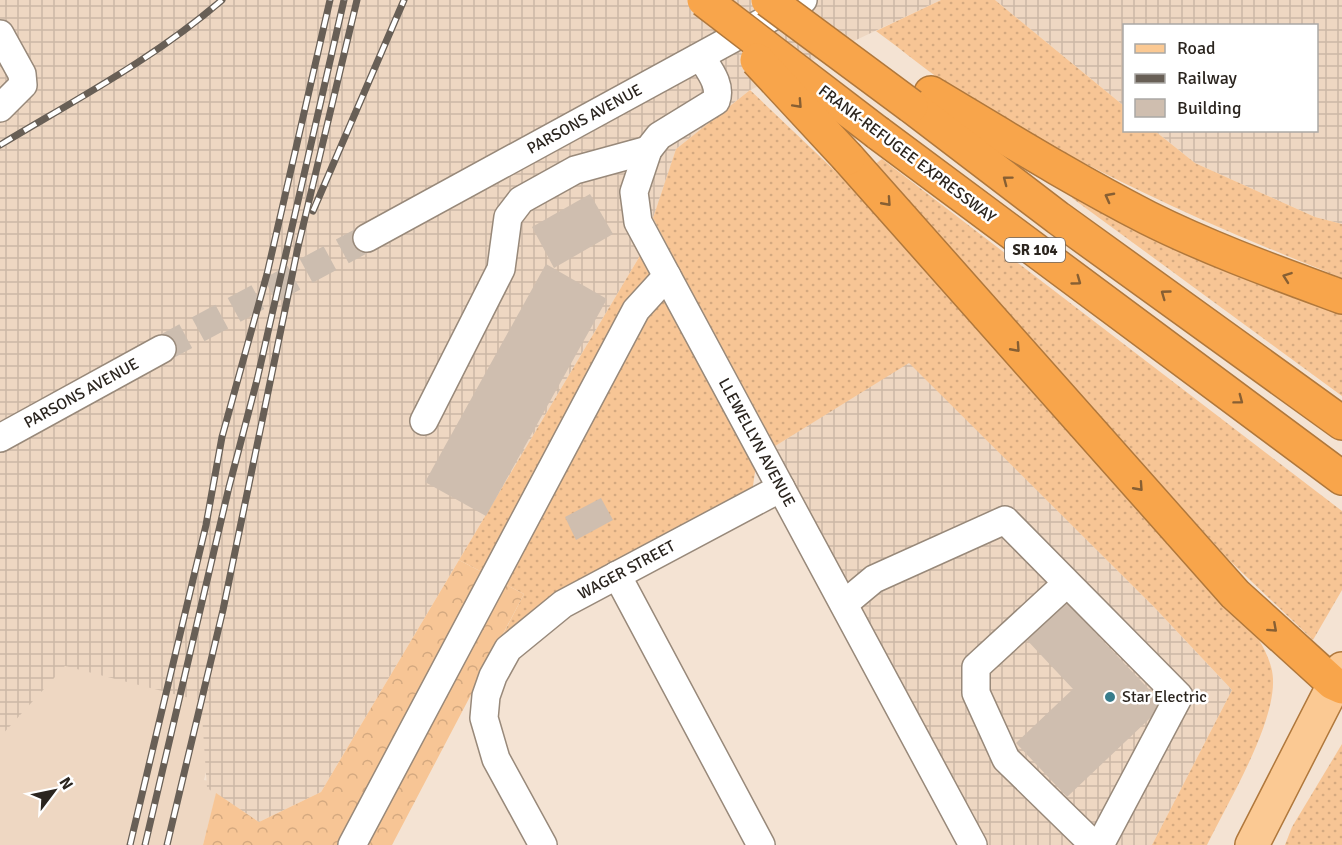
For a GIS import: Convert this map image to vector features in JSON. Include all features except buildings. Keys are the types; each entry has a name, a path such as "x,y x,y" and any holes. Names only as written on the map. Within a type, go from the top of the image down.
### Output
{"highway":[{"name":"FRANK-REFUGEE EXPRESSWAY","path":"702,0 878,134 1342,478"},
{"path":"702,0 848,158 1235,594 1339,679"},
{"name":"SR 104","path":"768,0 921,99 1058,218 1342,423"},
{"path":"801,0 921,99 1150,219 1260,267 1342,297"}],"main road":[{"path":"1252,845 1339,679"}],"street":[{"name":"PARSONS AVENUE","path":"367,238 701,57 801,0"},
{"path":"0,34 22,74 23,85 0,108"},
{"name":"LLEWELLYN AVENUE","path":"701,57 717,84 719,93 716,101 659,136 648,150 633,192 638,222 973,845"},
{"path":"424,422 501,269 508,217 521,200 575,170 648,150"},
{"path":"352,845 636,310 667,276"},
{"name":"PARSONS AVENUE","path":"0,438 162,349"},
{"name":"WAGER STREET","path":"543,845 496,759 484,718 486,696 493,676 508,649 563,604 781,488"},
{"path":"844,604 874,579 1005,520 1179,696 1100,845"},
{"path":"617,575 761,845"},
{"path":"1066,584 976,667 976,693 1006,759 1094,845"}],"shaded area":[{"path":"0,0 941,0 750,90 676,149 641,254 321,792 259,822 207,788 201,701 65,666 0,737"},
{"path":"995,0 1342,0 1342,224 1315,217 1195,163 1156,132 1318,132 1318,24 1123,24 1123,105"},
{"path":"332,285 204,780 219,783 203,845 0,845 0,463"},
{"path":"909,362 1154,607 1232,690 1152,845 988,845 772,448"}],"green space":[{"path":"941,0 995,0 1123,105 1123,132 1156,132 1195,163 1315,217 1342,224 1342,278 1244,238 1099,171 950,86 876,31"},
{"path":"750,90 894,227 1247,621 1260,641 1272,671 1272,698 1249,763 1207,845 1152,845 1232,690 1154,607 909,363 772,448 653,218 676,149"},
{"path":"882,159 1342,511 1342,590 1313,640 1229,560 874,165"},
{"path":"1078,190 1342,308 1342,396 1072,198"},
{"path":"641,254 756,465 752,493 499,642 524,594 459,560"},
{"path":"459,560 524,594 392,845 203,845 216,793 259,822 321,792"},
{"path":"1342,744 1342,845 1285,845 1292,827"}],"tunnel":[{"path":"162,349 367,238"}],"railway":[{"path":"0,145 142,60 222,0"},
{"path":"130,845 206,525 222,437 267,274 330,0"},
{"path":"145,845 229,487 257,380 344,0"},
{"path":"167,845 223,610 298,247 357,0"},
{"path":"313,211 404,0"}],"place":[{"name":"Star Electric","path":"1110,697"}]}
